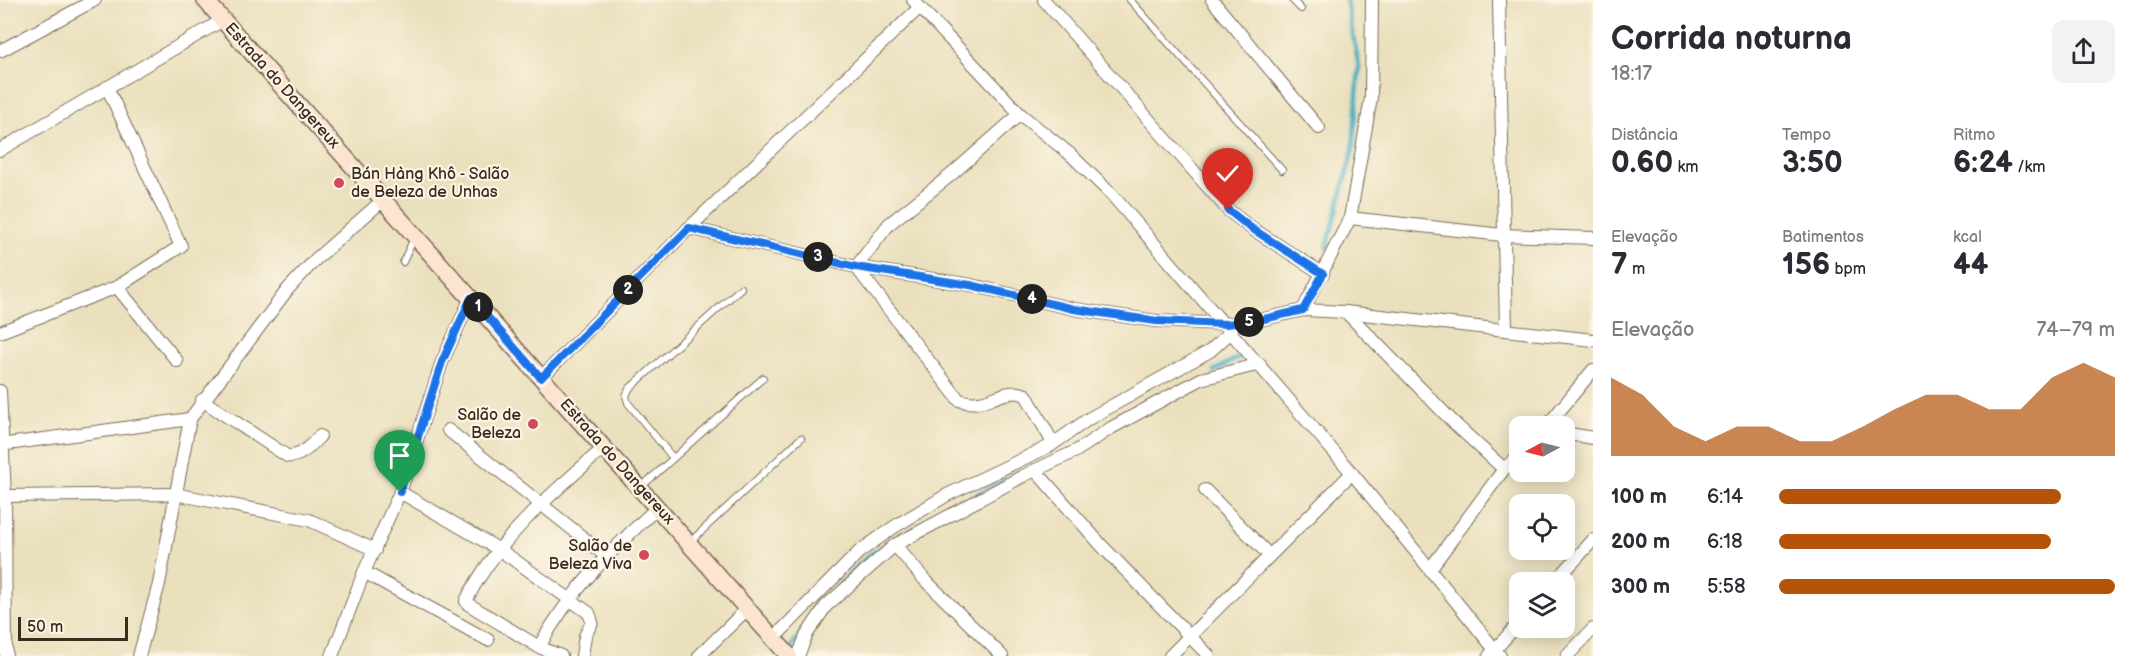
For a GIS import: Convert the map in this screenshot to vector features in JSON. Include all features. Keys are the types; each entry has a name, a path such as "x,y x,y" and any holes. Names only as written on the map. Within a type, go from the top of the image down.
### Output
{"main road":[{"name":"Estrada do Dangereux","path":"205,0 781,647"}],"street":[{"path":"0,51 94,0"},
{"path":"1044,0 1228,210 1251,228 1323,274"},
{"path":"1212,0 1319,128"},
{"path":"1303,310 1350,218 1371,98 1372,0"},
{"path":"1499,0 1506,329"},
{"path":"541,378 916,4 1020,114 1071,155 1113,196 1352,473 1495,654 1509,636"},
{"path":"0,150 223,20"},
{"path":"0,332 117,288 181,246 107,87"},
{"path":"856,267 889,224 952,174 1020,114"},
{"path":"139,656 159,584 190,419 202,400 288,289 316,259 383,200"},
{"path":"1350,218 1503,235 1593,238"},
{"path":"689,228 856,267 970,285 1086,310 1156,321 1229,328 1303,310 1346,312 1593,340"},
{"path":"856,267 959,400 979,404 1013,392 1026,395 1053,443"},
{"path":"117,288 177,361"},
{"path":"332,656 364,572 400,492 442,362 471,298"},
{"path":"1346,312 1448,417 1504,469"},
{"path":"781,647 859,552 894,527 947,495 1053,443 1090,418 1210,351 1229,328"},
{"path":"798,656 807,634 826,606 895,545 1035,470 1076,451 1111,428 1200,379 1260,364"},
{"path":"1555,416 1593,370"},
{"path":"0,391 5,496 6,656"},
{"path":"202,400 287,456 294,457 303,453 321,436"},
{"path":"1,444 190,419"},
{"path":"448,430 606,556"},
{"path":"1575,436 1593,438"},
{"path":"561,656 540,647 466,601 500,550 541,504 604,448"},
{"path":"1430,569 1509,464"},
{"path":"1035,470 1074,516 1209,656"},
{"path":"1170,656 1352,473"},
{"path":"1205,490 1269,555"},
{"path":"400,492 500,550 571,598 591,618 582,656"},
{"path":"5,496 175,494 309,520 375,550"},
{"path":"540,647 558,614 606,556 657,508"},
{"path":"1565,572 1593,540"},
{"path":"895,545 923,578 1002,656"},
{"path":"364,572 488,640"},
{"path":"699,656 747,609"},
{"path":"1567,656 1593,630"}],"lane":[{"path":"1130,0 1282,170"},
{"path":"1292,0 1300,9"},
{"path":"403,262 415,235"},
{"path":"673,458 628,403 626,396 629,389 741,288"},
{"path":"640,488 763,378"},
{"path":"689,544 801,438"}],"waterway":[{"path":"1327,248 1353,150 1359,67 1346,0"},
{"path":"1214,371 1243,355"},
{"path":"967,500 1004,479"},
{"path":"820,605 868,556 915,528"},
{"path":"789,650 805,627"}],"place":[{"name":"Bán Hàng Khô - Salão de Beleza de Unhas","path":"339,183"},
{"name":"Salão de Beleza","path":"533,424"},
{"name":"Salão de Beleza Viva","path":"644,555"}],"route":[{"path":"400,492 422,431 442,362 471,298 541,378 689,228 758,242 856,267 970,285 1074,309 1156,321 1226,324 1255,321 1303,310 1323,274 1251,228 1228,210"}]}
